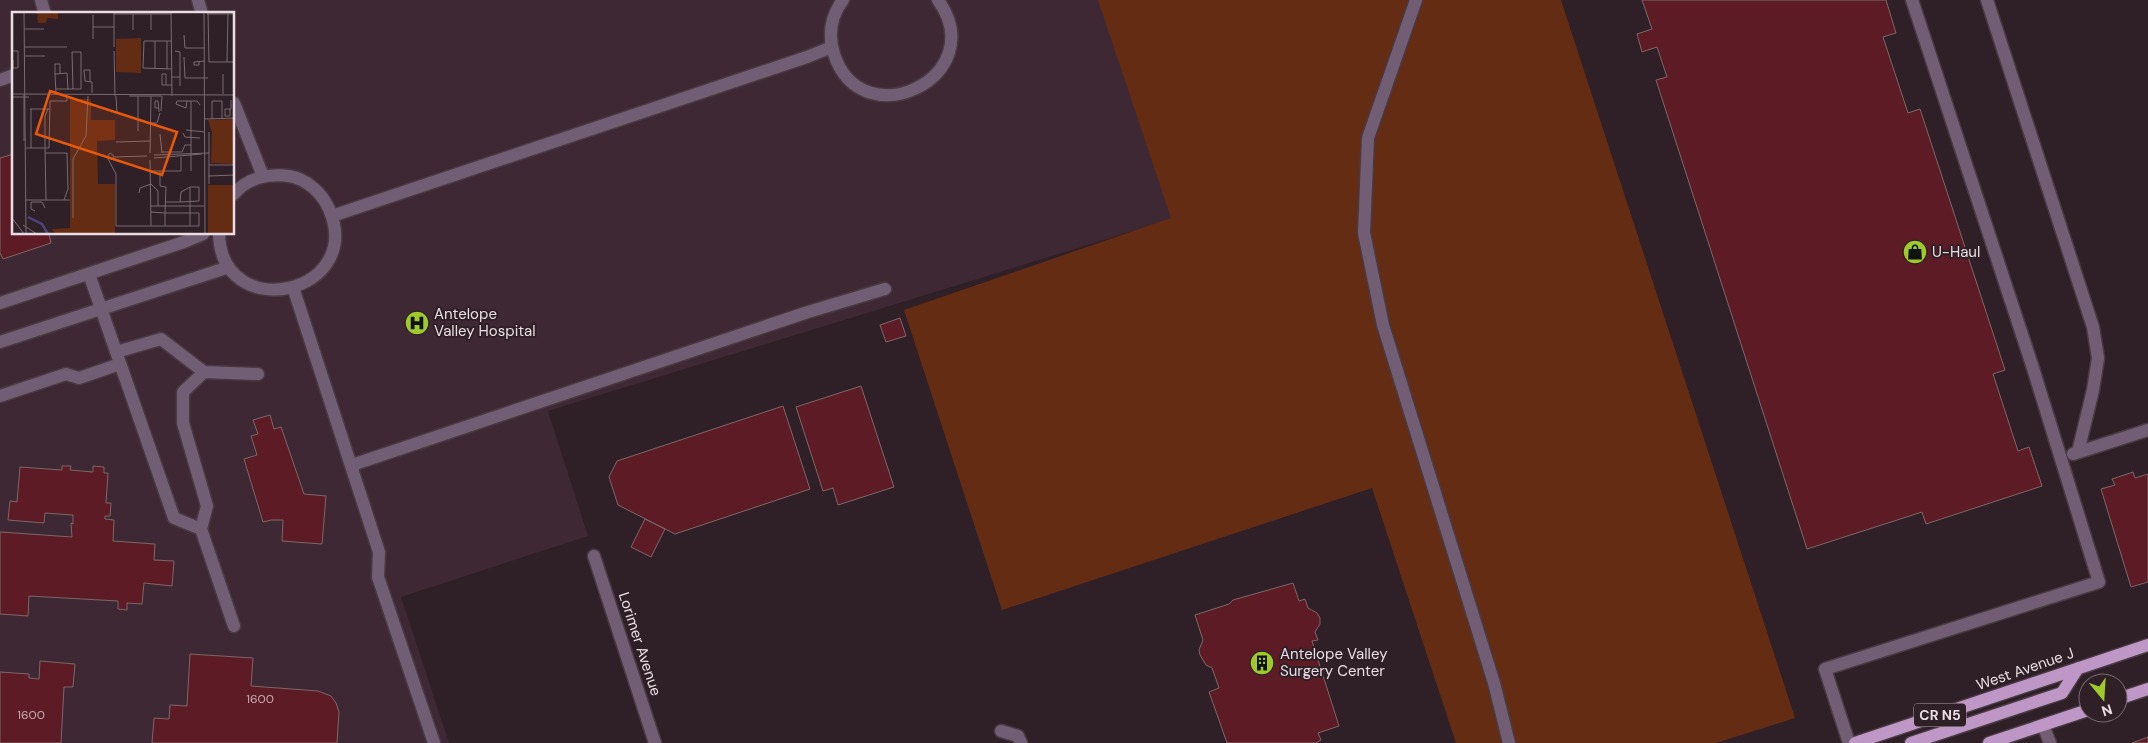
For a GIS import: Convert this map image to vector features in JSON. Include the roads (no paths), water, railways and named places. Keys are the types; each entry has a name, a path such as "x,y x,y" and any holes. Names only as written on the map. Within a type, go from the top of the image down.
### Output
{"main road":[{"name":"West Avenue J","path":"1855,743 2148,645"},
{"path":"1911,743 2062,692 2078,668"},
{"path":"2128,696 2148,689"},
{"path":"1989,743 2078,713"}],"street":[{"path":"843,0 833,20 831,33 836,61 844,74 855,84 868,92 882,95 898,95 912,92 926,85 944,63 949,49 950,35 948,21 938,0"},
{"path":"1416,0 1368,138 1364,233 1383,325 1494,683 1509,743"},
{"path":"1849,743 1825,669 2099,582 2061,458 1912,0"},
{"path":"1987,0 2093,327 2098,358 2093,390 2078,452"},
{"path":"332,216 807,58 832,47"},
{"path":"0,80 12,76"},
{"path":"235,106 263,176"},
{"path":"219,235 223,255 229,267 238,277 261,289 274,291 293,288 310,280 320,272 334,246 335,231 332,216 322,197 306,182 292,177 263,176 249,182 235,193"},
{"path":"0,303 201,235"},
{"path":"0,342 229,267"},
{"path":"89,274 174,518 200,529"},
{"path":"293,288 379,552 378,577 432,742"},
{"path":"352,465 808,312 885,289"},
{"path":"0,396 66,374 80,378 161,338 204,372 258,374"},
{"path":"204,372 183,392 183,423 207,506 200,529 234,626"},
{"path":"2061,458 2148,430"},
{"name":"Lorimer Avenue","path":"594,556 655,743"},
{"path":"2043,725 2050,743"},
{"path":"1000,731 1018,736 1021,743"}],"place":[{"name":"U-Haul","path":"1915,252"},
{"name":"Antelope Valley Hospital","path":"417,323"},
{"name":"Antelope Valley Surgery Center","path":"1262,663"}]}
